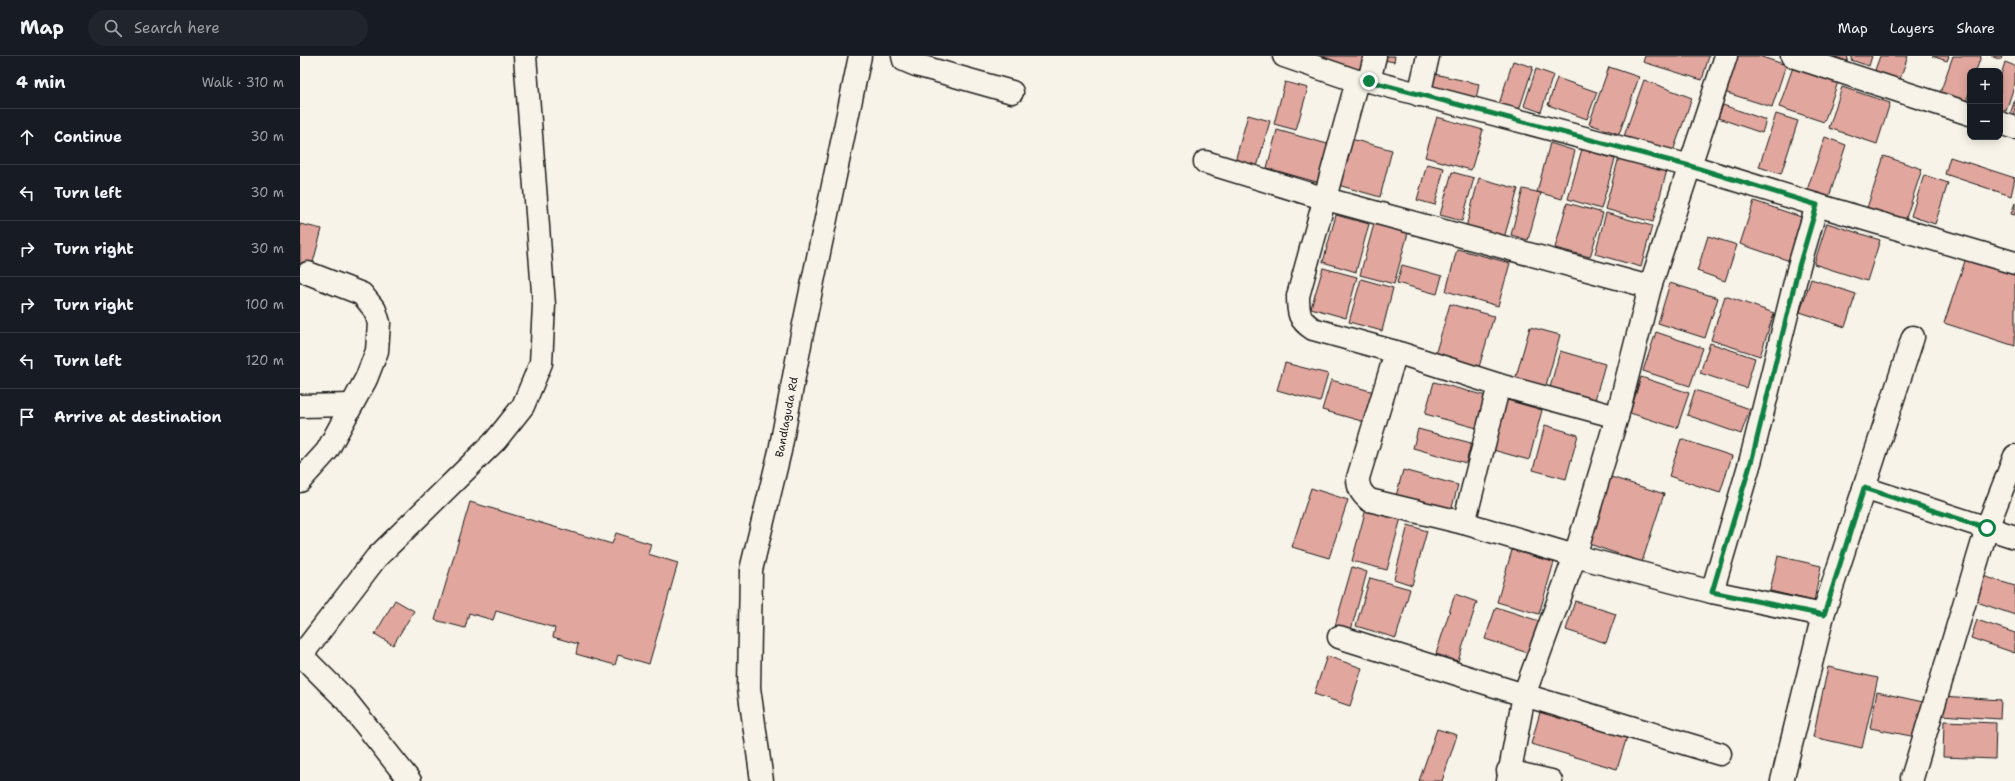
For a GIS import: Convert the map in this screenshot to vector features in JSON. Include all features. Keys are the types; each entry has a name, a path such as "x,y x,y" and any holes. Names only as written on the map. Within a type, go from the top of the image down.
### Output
{"street":[{"path":"410,781 345,700 300,656 376,558 496,440 523,406 541,363 544,305 525,56"},
{"name":"Bandlaguda Rd","path":"762,781 749,688 751,570 780,451 802,334 860,56"},
{"path":"902,56 904,60 916,65 1012,92"},
{"path":"1375,56 1363,81 1326,199 1298,296 1298,309 1303,322 1314,329 1396,352 1499,386 1617,417"},
{"path":"1418,95 1428,56"},
{"path":"1551,781 1508,776 1524,695 1575,556 1617,417 1650,287 1726,56"},
{"path":"1792,56 1967,113"},
{"path":"1298,58 1363,81 1690,166 2015,263"},
{"path":"2003,124 2015,128"},
{"path":"1205,162 1326,199 1650,287"},
{"path":"1712,592 1752,459 1799,266 1817,205"},
{"path":"300,481 327,451 366,379 377,351 379,323 375,310 362,294 308,273"},
{"path":"1782,781 1824,615 1913,336"},
{"path":"1396,352 1358,478 1358,486 1362,494 1369,500 1464,523 1575,556 1712,592 1824,615"},
{"path":"1464,523 1499,386"},
{"path":"300,406 352,405"},
{"path":"1912,778 1987,528 2015,456"},
{"path":"1864,488 2015,537"},
{"path":"1338,636 1524,695 1720,754"}],"building":[{"path":"1311,56 1372,56 1367,74"},
{"path":"1379,56 1395,56 1394,62 1379,59"},
{"path":"1645,56 1709,56 1702,80 1643,62"},
{"path":"1736,56 1759,56 1786,65 1772,107 1724,92"},
{"path":"1832,56 1848,56 1847,61"},
{"path":"1852,56 1872,56 1869,66 1851,60"},
{"path":"1880,56 1908,56 1899,82 1874,73"},
{"path":"1932,56 1949,56 1947,61"},
{"path":"1953,56 1981,56 1977,68 1967,68 1966,102 1940,93"},
{"path":"1991,56 2002,56 2001,60"},
{"path":"1513,61 1533,67 1519,110 1499,104"},
{"path":"2005,62 2015,66 2015,83 2006,111 2003,110 2003,68"},
{"path":"1609,67 1639,77 1619,134 1589,124"},
{"path":"1793,67 1838,82 1824,122 1779,107"},
{"path":"1536,69 1553,75 1541,112 1524,106"},
{"path":"1430,73 1479,84 1476,100 1426,89"},
{"path":"1557,78 1597,92 1587,119 1548,105"},
{"path":"1644,80 1692,98 1672,154 1624,136"},
{"path":"1285,82 1308,88 1296,130 1274,124"},
{"path":"1842,87 1890,103 1877,144 1829,128"},
{"path":"2015,99 2015,124 2008,121"},
{"path":"1723,105 1766,120 1762,133 1718,118"},
{"path":"1776,114 1798,121 1781,174 1759,167"},
{"path":"1248,115 1270,121 1257,167 1235,161"},
{"path":"1437,117 1483,130 1471,170 1425,157"},
{"path":"1277,130 1331,145 1320,183 1267,168"},
{"path":"1825,137 1846,145 1828,200 1806,193"},
{"path":"1351,139 1392,150 1380,197 1338,185"},
{"path":"1550,143 1575,151 1562,199 1537,192"},
{"path":"1582,149 1615,159 1601,209 1568,199"},
{"path":"1884,156 1922,169 1904,224 1866,211"},
{"path":"1619,157 1667,170 1653,222 1605,209"},
{"path":"1950,157 2015,178 2011,196 1945,174"},
{"path":"1427,164 1444,168 1435,205 1417,200"},
{"path":"1452,172 1474,178 1462,221 1440,215"},
{"path":"1924,175 1948,183 1935,224 1911,216"},
{"path":"1479,178 1518,189 1504,238 1466,227"},
{"path":"1523,189 1541,193 1528,240 1511,235"},
{"path":"1754,201 1804,218 1790,261 1740,244"},
{"path":"1567,203 1603,213 1590,257 1555,248"},
{"path":"2015,203 2015,215 2011,214"},
{"path":"1606,213 1652,226 1641,267 1595,254"},
{"path":"1336,215 1369,224 1356,272 1323,262"},
{"path":"1827,223 1880,240 1867,281 1814,264"},
{"path":"300,224 322,229 311,270 300,267"},
{"path":"1374,224 1408,233 1394,284 1360,275"},
{"path":"1708,236 1737,245 1725,281 1697,271"},
{"path":"1457,249 1510,263 1498,306 1446,291"},
{"path":"1967,255 2015,271 2015,346 1944,323"},
{"path":"1402,265 1442,276 1437,294 1397,283"},
{"path":"1323,268 1357,277 1346,318 1311,308"},
{"path":"1361,279 1393,288 1382,331 1349,322"},
{"path":"1811,279 1856,294 1845,327 1800,312"},
{"path":"1670,283 1718,298 1705,338 1658,323"},
{"path":"1725,296 1774,313 1760,356 1711,340"},
{"path":"1450,304 1494,316 1479,367 1435,355"},
{"path":"1530,327 1560,335 1545,389 1515,380"},
{"path":"1656,332 1703,348 1690,386 1643,371"},
{"path":"1710,343 1755,358 1746,388 1700,373"},
{"path":"1560,351 1605,364 1593,407 1548,395"},
{"path":"1285,363 1328,374 1320,402 1277,390"},
{"path":"1641,377 1689,393 1677,428 1630,413"},
{"path":"1331,380 1374,392 1365,422 1322,410"},
{"path":"1434,382 1486,396 1477,428 1425,414"},
{"path":"1695,390 1750,409 1741,434 1687,415"},
{"path":"1507,400 1542,410 1529,460 1493,450"},
{"path":"1545,425 1578,435 1566,479 1533,470"},
{"path":"1418,429 1471,443 1466,463 1413,448"},
{"path":"1681,439 1732,456 1720,493 1669,476"},
{"path":"1403,470 1458,485 1451,511 1396,496"},
{"path":"1611,477 1664,494 1642,562 1589,544"},
{"path":"1311,488 1348,500 1329,558 1292,547"},
{"path":"470,502 612,544 616,533 651,544 648,554 678,563 649,664 618,655 615,665 576,654 578,644 553,637 555,628 496,611 493,620 469,613 465,628 435,620"},
{"path":"1367,505 1402,514 1387,570 1352,561"},
{"path":"1408,525 1427,531 1412,585 1394,579"},
{"path":"1512,550 1554,562 1539,614 1497,602"},
{"path":"1778,556 1821,566 1814,601 1770,591"},
{"path":"1352,567 1367,572 1351,630 1335,626"},
{"path":"1983,576 2015,586 2015,615 1974,601"},
{"path":"1370,578 1410,589 1396,638 1356,626"},
{"path":"1455,594 1477,602 1458,661 1436,654"},
{"path":"395,600 414,611 393,645 375,634"},
{"path":"1575,601 1616,614 1606,643 1566,630"},
{"path":"1496,607 1542,622 1531,654 1485,639"},
{"path":"1977,620 2015,633 2015,653 1971,638"},
{"path":"1327,656 1362,668 1350,706 1314,694"},
{"path":"1828,667 1878,678 1862,748 1813,737"},
{"path":"1877,692 1923,702 1916,737 1870,728"},
{"path":"1942,696 2001,700 2000,719 1941,715"},
{"path":"1543,702 1630,727 1617,769 1531,744"},
{"path":"1944,721 1996,723 1995,759 1943,757"},
{"path":"1437,729 1457,735 1442,781 1419,781"}],"route":[{"path":"1369,81 1690,166 1817,205 1799,266 1752,459 1712,592 1824,615 1864,488 1987,528"}]}
